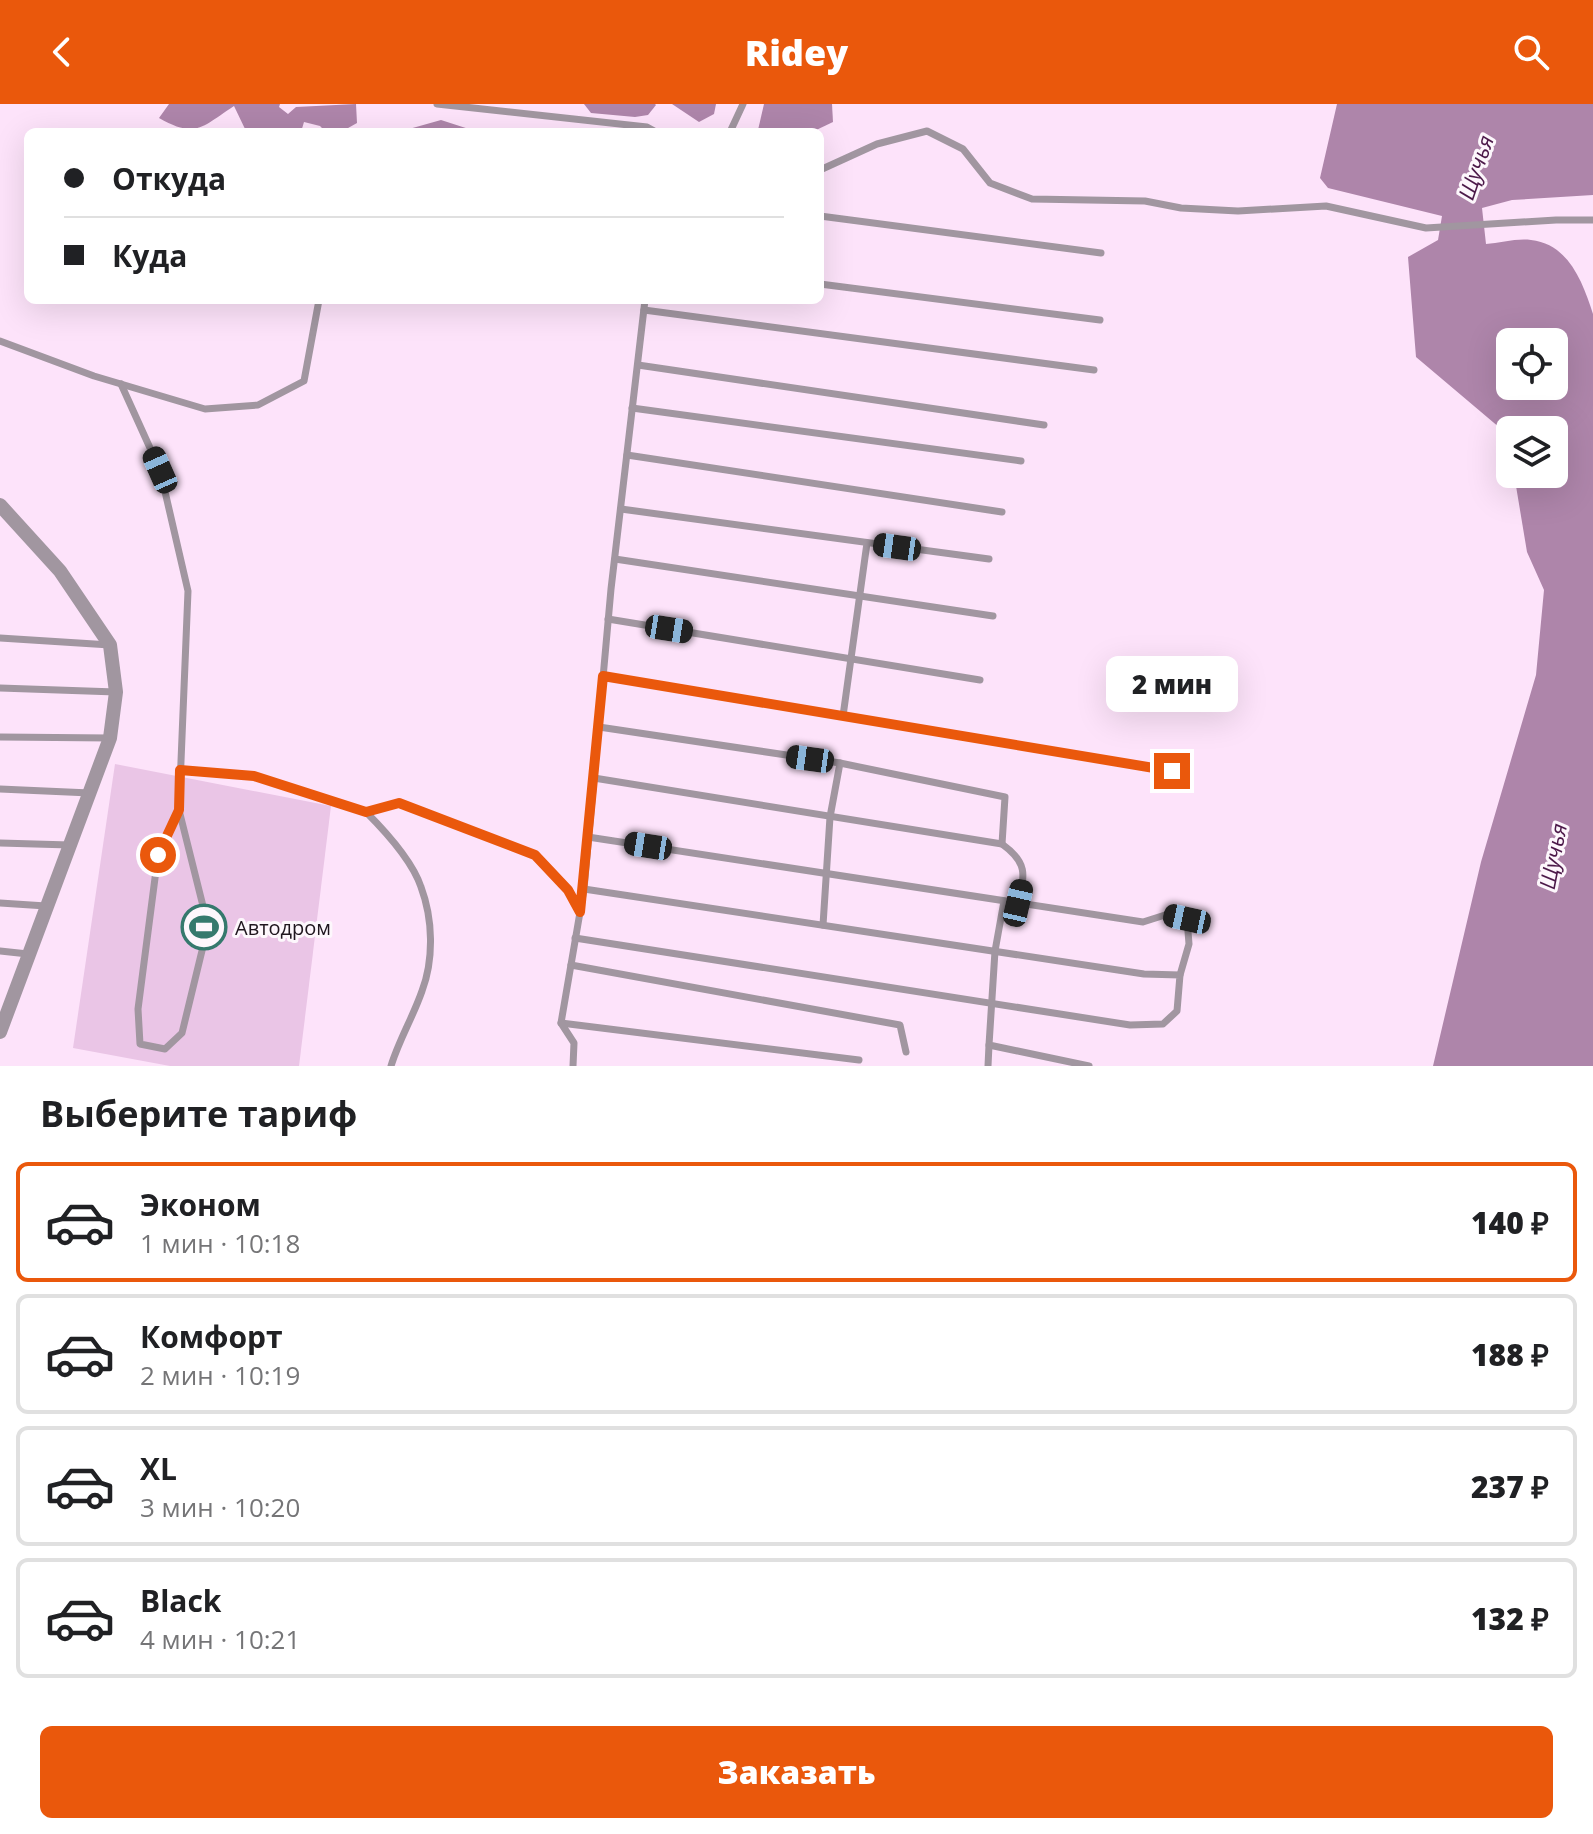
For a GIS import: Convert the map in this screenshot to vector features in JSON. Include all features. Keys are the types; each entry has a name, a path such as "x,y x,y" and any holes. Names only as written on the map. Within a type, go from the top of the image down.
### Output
{"street":[{"path":"0,505 60,571 110,645 116,692 110,738 28,954 6,998 0,1032"}],"lane":[{"path":"437,104 649,128"},
{"path":"733,128 743,104"},
{"path":"824,168 877,144 927,131 963,149 990,183 1032,199 1145,201 1181,208 1238,211 1326,206 1426,228 1593,220"},
{"path":"824,217 1101,253"},
{"path":"824,285 1100,320"},
{"path":"0,341 121,384 205,409 258,405 304,381 318,304"},
{"path":"573,1066 574,1043 561,1023 584,889 608,619 645,304"},
{"path":"644,310 1094,370"},
{"path":"638,365 1044,425"},
{"path":"121,384 160,470 188,591 179,810 208,926 182,1033 165,1049 140,1044 138,1009 158,855 179,810"},
{"path":"632,408 1021,461"},
{"path":"627,455 1002,512"},
{"path":"621,509 989,559"},
{"path":"843,716 867,543"},
{"path":"615,559 993,616"},
{"path":"608,619 980,680"},
{"path":"0,638 110,645"},
{"path":"603,676 1172,771"},
{"path":"0,688 116,692"},
{"path":"599,727 840,763 1005,797 1002,844"},
{"path":"0,737 110,738"},
{"path":"823,925 830,817 840,763"},
{"path":"180,770 254,776 366,812 390,836 421,886 432,944 423,989 391,1066"},
{"path":"594,778 1002,844 1018,855 1025,875 1018,903"},
{"path":"0,789 90,793"},
{"path":"366,812 399,803 535,855 568,890 580,912"},
{"path":"575,938 1130,1025 1163,1024 1177,1011 1180,975 1189,944 1187,919 1165,915 1143,922 588,837"},
{"path":"0,843 70,845"},
{"path":"584,889 1144,974 1180,975"},
{"path":"988,1066 995,951 1004,901"},
{"path":"0,903 46,906"},
{"path":"0,951 28,954"},
{"path":"571,965 900,1025 906,1052"},
{"path":"561,1023 859,1060"},
{"path":"989,1045 1089,1066"}],"shaded area":[{"name":"Автодром","path":"115,764 331,806 299,1066 170,1066 73,1048"}],"water":[{"path":"169,104 280,104 279,107 288,114 296,107 356,104 357,123 348,128 322,128 304,122 302,128 245,128 234,106 198,128 182,128 159,118"},
{"path":"584,104 656,105 648,115 635,117 591,113"},
{"path":"672,104 716,104 714,114 699,122"},
{"path":"764,104 832,104 833,122 820,128 758,128"},
{"name":"Щучья","path":"1337,104 1593,104 1593,195 1512,200 1482,208 1486,244 1526,240 1544,243 1555,249 1565,257 1579,278 1593,314 1593,1066 1433,1066 1481,862 1536,675 1544,590 1527,552 1516,488 1568,488 1568,416 1496,416 1496,425 1416,357 1408,257 1438,240 1442,216 1328,188 1320,178"},
{"path":"441,120 466,128 413,128"}],"place":[{"name":"Автодром","path":"204,927"}],"route":[{"path":"158,855 179,810 180,770 254,776 366,812 399,803 535,855 568,890 580,912 603,676 1172,771"}]}
